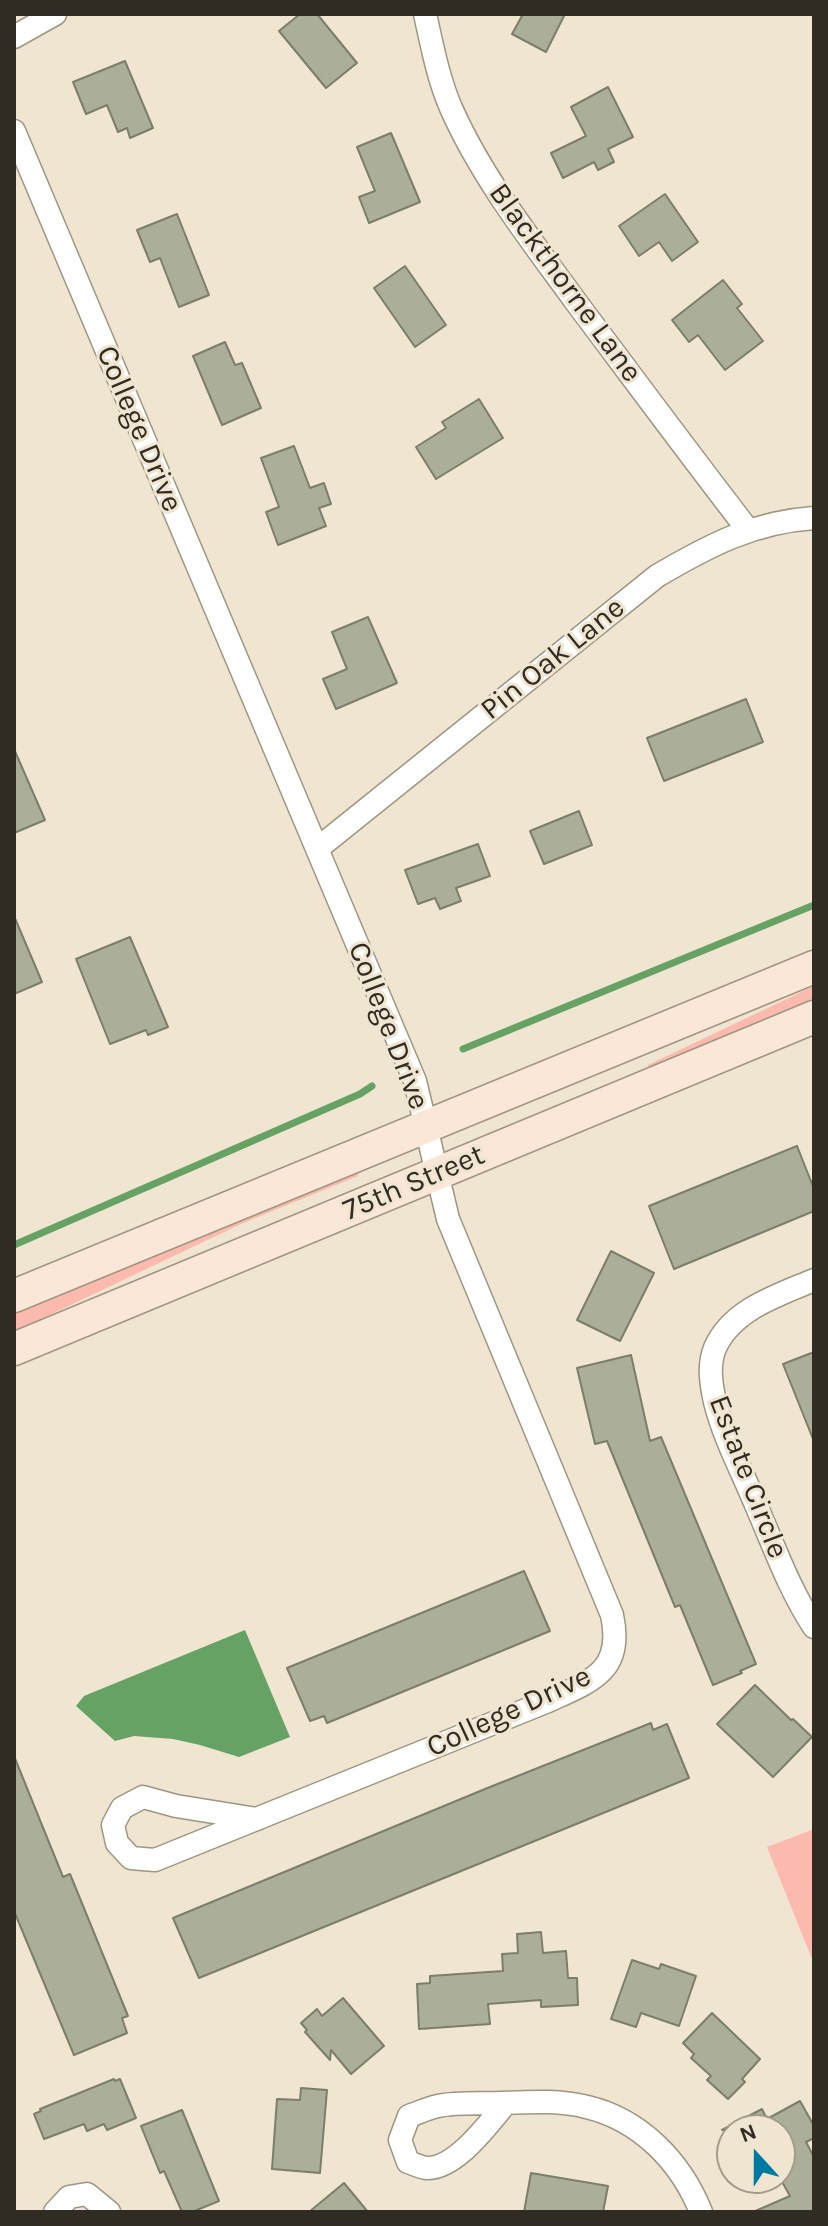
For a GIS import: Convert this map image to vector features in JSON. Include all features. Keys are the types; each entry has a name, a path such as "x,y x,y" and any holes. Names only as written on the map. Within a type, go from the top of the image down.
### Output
{"main road":[{"name":"75th Street","path":"14,1296 814,967"},
{"name":"75th Street","path":"14,1349 814,1017"}],"street":[{"path":"14,37 55,14"},
{"name":"Blackthorne Lane","path":"425,14 438,71 451,107 507,206 748,530"},
{"name":"College Drive","path":"14,131 415,1081 448,1219 612,1615 616,1633 614,1648 599,1673 587,1683 257,1819 155,1860 131,1858 117,1843 113,1825 122,1808 143,1797 176,1806 257,1819"},
{"name":"Pin Oak Lane","path":"317,849 657,576 710,545 748,530 814,518"},
{"name":"Estate Circle","path":"814,1280 742,1314 726,1330 715,1348 710,1367 716,1405 726,1434 795,1596 814,1627"},
{"path":"506,2103 563,2103 587,2107 617,2118 644,2134 665,2152 676,2165 701,2212"},
{"path":"55,2212 69,2197 87,2194 109,2212"}],"shaded area":[{"path":"814,986 814,1001 649,1069 648,1065"},
{"path":"357,1172 358,1176 243,1223 14,1332 14,1313"},
{"path":"245,1630 290,1737 239,1757 173,1739 134,1736 115,1741 76,1706 84,1696"},
{"path":"814,1829 814,1964 767,1847"}],"building":[{"path":"300,14 317,14 357,63 326,88 279,31"},
{"path":"523,14 565,14 546,52 512,34"},
{"path":"125,61 153,128 130,138 127,128 118,132 107,105 86,114 73,82"},
{"path":"608,87 633,137 608,149 614,162 598,170 594,162 563,178 551,153 586,136 571,107"},
{"path":"391,133 420,202 369,223 359,197 375,191 357,147"},
{"path":"665,194 698,242 672,261 659,242 639,256 619,226"},
{"path":"177,214 209,295 179,307 160,258 150,262 137,230"},
{"path":"405,266 446,325 415,347 374,288"},
{"path":"723,280 742,304 737,308 763,341 725,370 698,335 689,342 672,320"},
{"path":"225,342 235,365 242,363 261,408 222,425 193,356"},
{"path":"479,399 503,438 436,479 416,447 446,428 442,422"},
{"path":"294,446 310,488 324,483 331,504 319,508 326,526 278,545 266,512 279,507 261,458"},
{"path":"368,617 397,683 336,709 323,679 347,669 332,632"},
{"path":"746,699 763,742 664,781 647,738"},
{"path":"14,749 45,820 14,833"},
{"path":"579,811 592,845 544,864 530,831"},
{"path":"478,844 490,876 456,888 461,901 440,909 435,898 418,904 405,870"},
{"path":"14,916 42,982 14,994"},
{"path":"130,937 168,1027 148,1035 146,1030 110,1044 76,959"},
{"path":"797,1146 814,1189 814,1211 674,1269 649,1206"},
{"path":"611,1251 654,1273 620,1341 577,1320"},
{"path":"814,1352 814,1439 813,1439 783,1364"},
{"path":"631,1355 650,1441 661,1437 756,1664 713,1685 680,1605 675,1607 607,1441 595,1444 577,1368"},
{"path":"524,1571 550,1631 327,1723 324,1716 310,1721 287,1668"},
{"path":"755,1685 812,1737 773,1777 717,1724"},
{"path":"651,1723 653,1730 667,1724 689,1778 199,1978 173,1918"},
{"path":"14,1756 63,1877 70,1874 128,2016 122,2018 127,2033 74,2055 14,1911"},
{"path":"541,1932 543,1953 566,1951 568,1978 577,1978 578,2005 541,2007 541,2000 488,2004 490,2024 419,2029 417,1984 430,1983 430,1976 503,1971 502,1954 518,1953 517,1934"},
{"path":"632,1960 659,1969 661,1964 696,1976 679,2026 641,2013 636,2027 611,2019"},
{"path":"343,1998 384,2046 351,2074 331,2050 330,2060 305,2032 307,2030 301,2023 317,2009 322,2016"},
{"path":"712,2013 760,2059 742,2079 745,2082 728,2099 707,2080 711,2076 691,2058 694,2054 683,2043"},
{"path":"120,2079 136,2118 107,2130 104,2124 87,2131 84,2124 44,2139 34,2114"},
{"path":"301,2088 327,2090 320,2173 272,2169 277,2099 300,2100"},
{"path":"800,2101 814,2126 814,2138 806,2142 814,2157 814,2212 753,2212 789,2194 796,2194 796,2114 776,2114"},
{"path":"182,2110 219,2201 192,2212 182,2212 164,2171 160,2173 141,2126"},
{"path":"531,2173 608,2186 603,2212 524,2212"},
{"path":"344,2183 368,2212 309,2212"}],"waterway":[{"path":"463,1049 814,905"},
{"path":"14,1245 360,1094 372,1086"}]}
